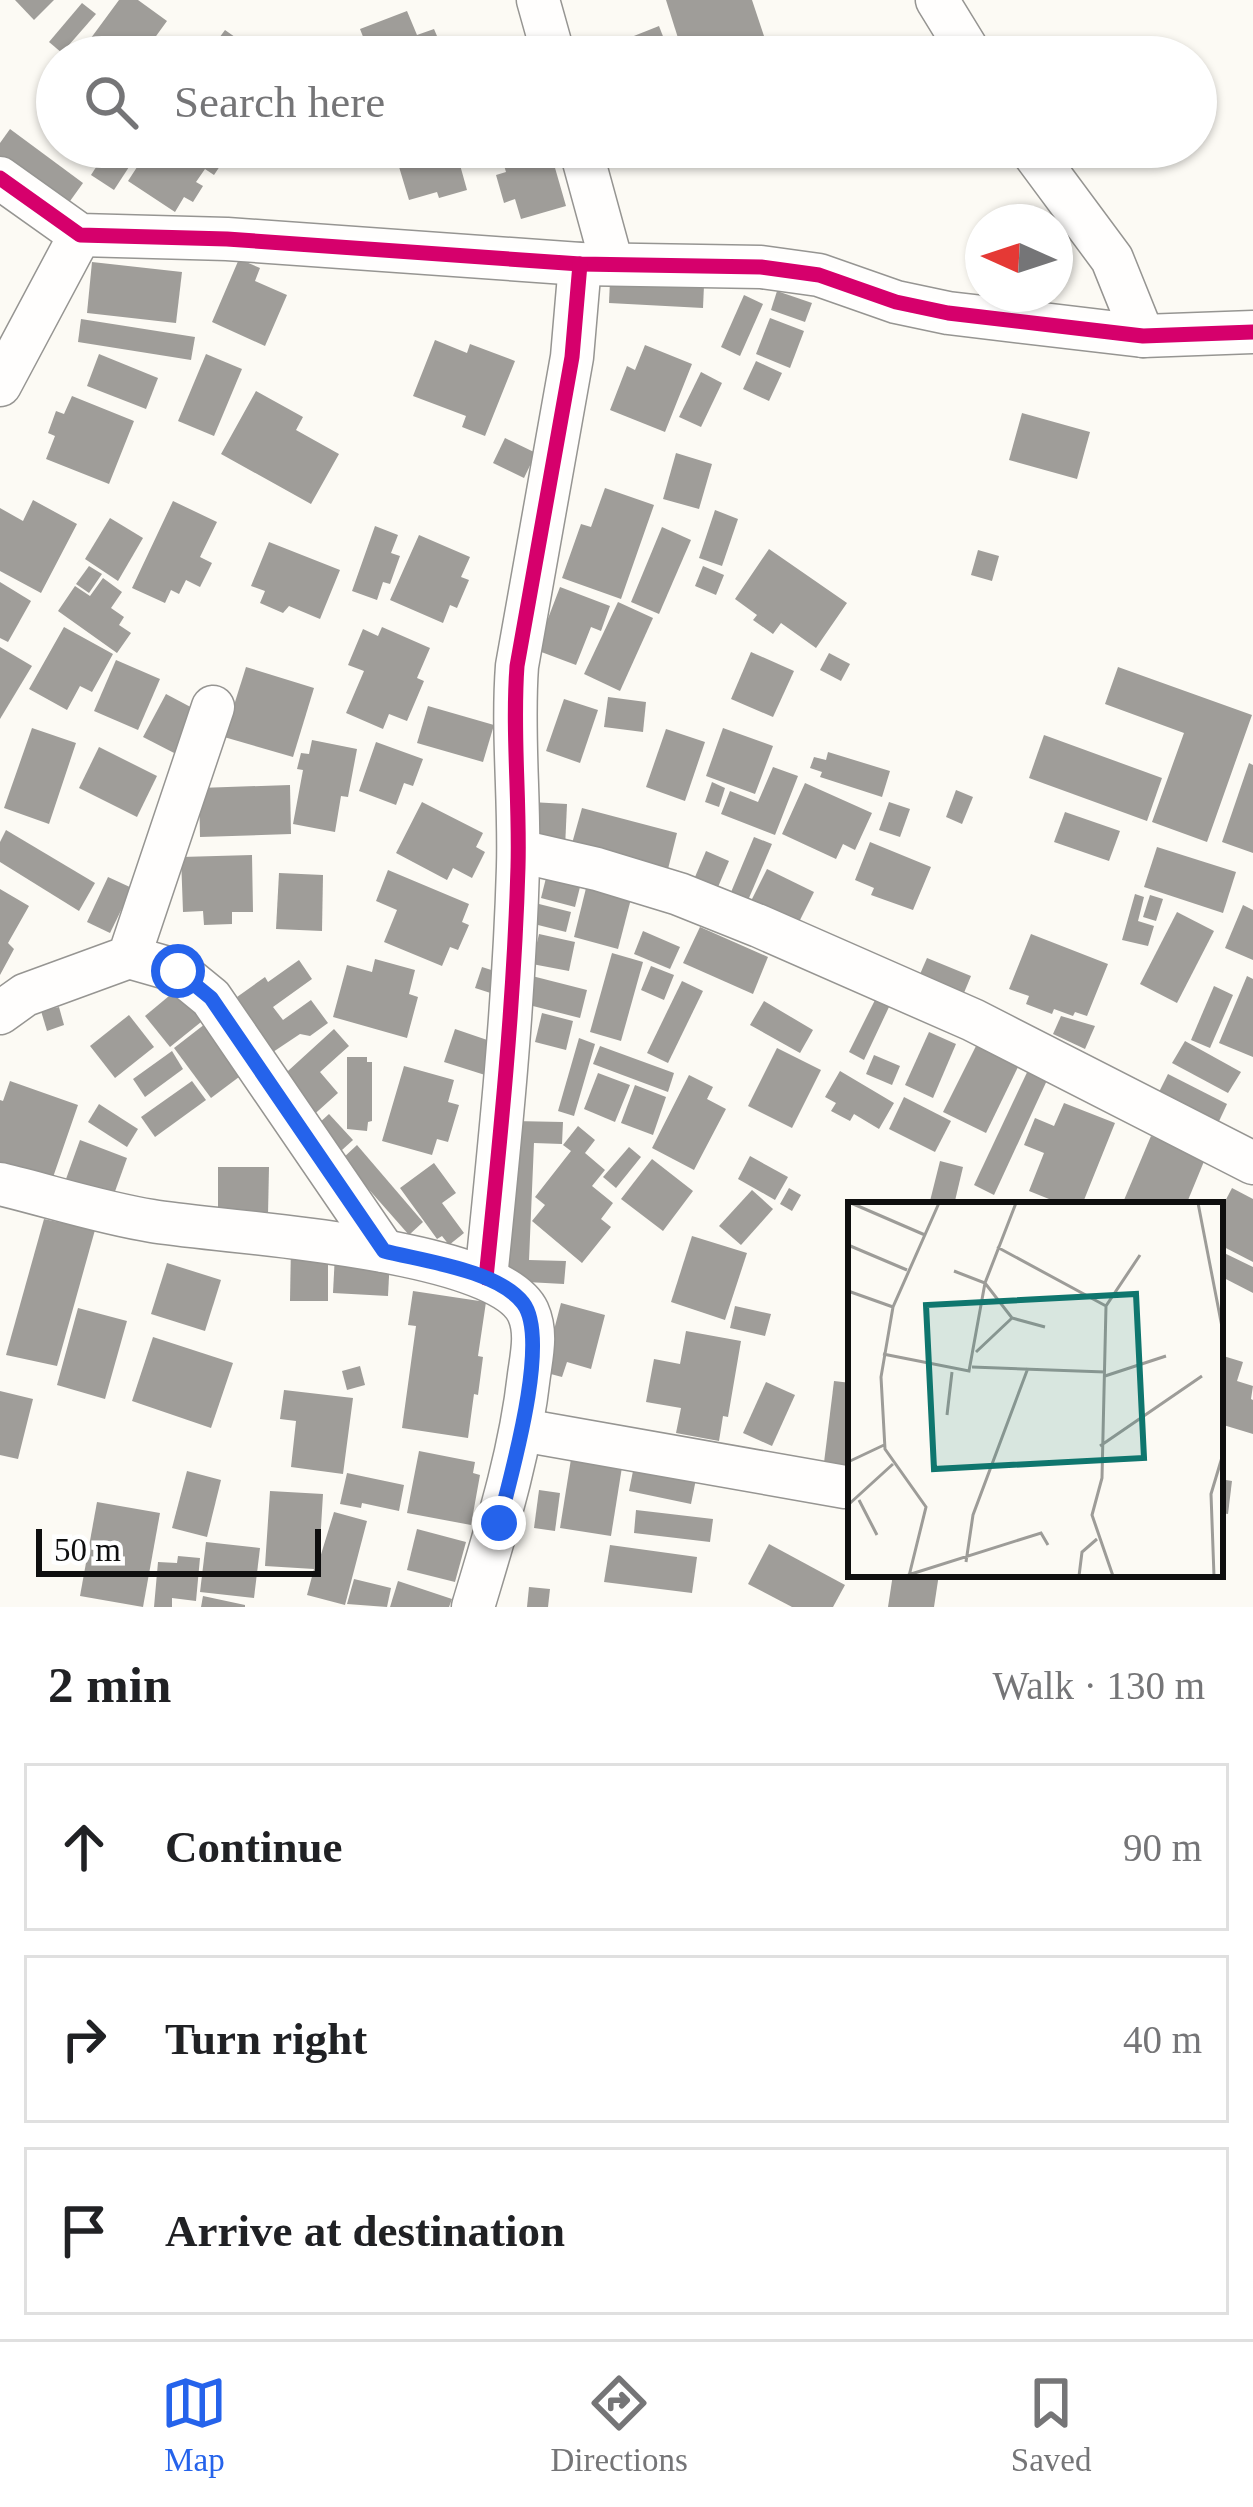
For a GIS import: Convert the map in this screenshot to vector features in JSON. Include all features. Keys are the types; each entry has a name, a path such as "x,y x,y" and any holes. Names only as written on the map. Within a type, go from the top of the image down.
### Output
{"street":[{"path":"538,0 548,36"},
{"path":"937,0 959,36"},
{"path":"486,1278 514,980 519,851 517,666 570,373 596,264 583,168"},
{"path":"1044,168 1112,260 1143,336"},
{"path":"0,178 80,235 227,238 596,264 761,266 819,275 896,302 948,313 1143,336 1253,332"},
{"path":"0,385 80,235"},
{"path":"129,957 213,706"},
{"path":"519,851 679,894 759,926 973,1020 1253,1163"},
{"path":"0,1013 25,994 129,957 178,971 211,998 384,1251"},
{"path":"0,1184 146,1220 384,1251 486,1278 521,1300 534,1335 523,1430 473,1607"},
{"path":"523,1430 845,1487"}],"building":[{"path":"15,0 54,0 34,20"},
{"path":"119,0 138,0 167,21 156,36 92,36"},
{"path":"666,0 752,0 764,36 677,36"},
{"path":"82,3 96,14 77,36 54,36"},
{"path":"407,11 417,35 434,29 437,36 363,36 360,29"},
{"path":"659,26 663,36 634,36"},
{"path":"10,129 36,148 36,168 63,168 83,183 60,215 0,171 0,143"},
{"path":"96,168 128,168 114,190 91,175"},
{"path":"136,168 219,168 214,175 205,169 196,182 203,186 193,202 184,197 175,212 128,181"},
{"path":"399,168 461,168 467,190 409,200"},
{"path":"505,168 555,168 566,206 521,219 515,199 504,203 496,175 506,172"},
{"path":"239,259 260,268 255,281 287,295 265,346 212,322"},
{"path":"92,262 182,272 176,323 87,313"},
{"path":"610,280 704,285 703,308 609,303"},
{"path":"777,291 812,303 805,322 771,310"},
{"path":"744,295 763,304 740,356 721,347"},
{"path":"770,318 804,331 790,368 756,354"},
{"path":"81,319 195,337 191,360 78,342"},
{"path":"435,340 467,353 470,344 515,361 485,436 462,427 466,416 413,396"},
{"path":"645,345 692,364 665,432 610,410 627,366 635,370"},
{"path":"99,354 158,378 146,409 87,386"},
{"path":"206,354 242,369 214,436 178,421"},
{"path":"756,361 782,373 769,401 743,389"},
{"path":"701,372 722,383 701,427 679,417"},
{"path":"256,391 303,417 296,430 339,454 311,504 221,454"},
{"path":"72,396 134,421 109,484 46,459 55,436 48,433 56,411 64,414"},
{"path":"1022,413 1090,432 1077,479 1009,460"},
{"path":"505,438 536,453 524,478 493,463"},
{"path":"676,453 712,464 699,509 663,499"},
{"path":"605,488 654,505 621,599 562,578 581,524 591,527"},
{"path":"33,500 77,524 41,593 0,571 0,508 23,521"},
{"path":"173,501 217,522 200,557 212,563 200,587 186,580 179,594 171,590 165,603 132,588"},
{"path":"715,510 738,519 722,566 699,558"},
{"path":"110,518 143,538 118,581 85,559"},
{"path":"375,526 398,535 391,553 400,556 390,584 383,582 377,600 352,591"},
{"path":"662,527 691,540 659,614 631,602"},
{"path":"419,535 470,557 461,577 469,580 457,608 450,605 443,623 390,600"},
{"path":"269,542 340,570 320,619 289,606 283,613 260,603 265,591 251,586"},
{"path":"769,549 847,603 816,648 781,623 773,634 735,599"},
{"path":"978,550 999,556 992,581 971,575"},
{"path":"89,566 102,574 89,593 76,584"},
{"path":"703,566 724,575 716,595 695,586"},
{"path":"103,578 122,592 111,608 124,617 119,625 131,633 117,653 58,611 75,586 90,596"},
{"path":"0,582 31,601 8,642 0,638"},
{"path":"560,587 610,606 601,631 591,627 576,665 536,650"},
{"path":"618,602 653,618 620,691 584,674"},
{"path":"64,627 113,654 92,692 80,686 67,710 29,689"},
{"path":"382,627 430,648 417,678 424,681 407,721 389,714 383,729 346,713 364,671 348,665 363,629 378,636"},
{"path":"0,647 32,666 0,719"},
{"path":"751,652 794,671 773,717 731,699"},
{"path":"829,653 850,664 841,681 820,670"},
{"path":"116,660 160,679 138,730 94,711"},
{"path":"246,667 314,688 293,757 224,737"},
{"path":"1118,667 1252,715 1207,842 1152,822 1184,733 1105,704"},
{"path":"166,694 200,712 178,755 143,737"},
{"path":"608,697 646,702 643,732 604,727"},
{"path":"564,699 598,710 580,763 546,751"},
{"path":"428,706 494,725 483,762 417,743"},
{"path":"32,728 76,743 49,824 4,808"},
{"path":"723,728 773,746 755,794 706,776"},
{"path":"666,729 705,742 685,801 646,787"},
{"path":"1044,735 1162,778 1147,821 1029,778"},
{"path":"312,740 357,749 335,832 293,824 303,770 297,769 301,753 309,754"},
{"path":"376,742 423,759 413,786 404,783 396,805 359,791"},
{"path":"99,747 157,776 137,817 79,788"},
{"path":"828,752 890,771 882,797 820,777 822,772 810,768 814,757 826,760"},
{"path":"1249,763 1253,765 1253,853 1222,842"},
{"path":"773,767 798,776 775,835 721,814 730,791 758,802"},
{"path":"712,782 725,788 719,807 705,802"},
{"path":"805,783 872,813 855,850 843,844 836,859 782,834"},
{"path":"290,785 291,834 200,837 199,788"},
{"path":"956,790 973,797 962,824 946,817"},
{"path":"422,802 483,833 476,847 485,852 472,878 453,868 447,880 396,853"},
{"path":"531,802 567,804 565,848 529,846"},
{"path":"889,802 910,809 900,837 879,830"},
{"path":"582,808 677,833 667,873 571,847"},
{"path":"1065,812 1120,831 1109,861 1054,842"},
{"path":"6,830 95,883 79,911 0,862 0,842"},
{"path":"754,837 772,844 746,905 729,897"},
{"path":"870,842 931,867 913,910 871,895 874,888 855,880"},
{"path":"1157,847 1236,872 1223,913 1144,887"},
{"path":"706,851 729,861 718,887 695,877"},
{"path":"252,855 253,912 232,912 232,924 204,925 203,911 183,912 181,857"},
{"path":"767,869 814,892 797,926 750,903"},
{"path":"388,870 469,904 462,922 469,925 458,950 450,947 442,966 384,942 397,910 376,901"},
{"path":"279,873 323,875 322,931 276,929"},
{"path":"108,877 132,888 110,933 87,922"},
{"path":"546,878 580,887 575,907 541,898"},
{"path":"587,884 632,895 618,949 574,937"},
{"path":"0,889 29,906 8,943 14,949 0,975"},
{"path":"1135,894 1144,897 1138,921 1154,926 1148,946 1122,940"},
{"path":"1150,895 1163,899 1156,921 1143,917"},
{"path":"539,904 571,912 566,932 534,924"},
{"path":"1243,905 1253,910 1253,960 1225,948"},
{"path":"1177,912 1214,931 1177,1003 1140,984"},
{"path":"700,927 768,957 753,994 683,963"},
{"path":"643,931 680,947 670,969 634,954"},
{"path":"539,934 575,942 569,971 532,964"},
{"path":"1031,934 1108,964 1087,1016 1054,1009 1052,1014 1026,1004 1029,996 1009,989"},
{"path":"612,953 643,962 621,1041 590,1032"},
{"path":"927,958 971,976 961,1000 917,981"},
{"path":"375,959 415,970 409,994 418,997 407,1038 333,1017 347,965 372,972"},
{"path":"299,960 312,979 273,1007 283,1020 311,1000 328,1023 273,1052 237,997"},
{"path":"651,966 674,975 664,1000 641,990"},
{"path":"482,967 510,976 503,997 475,988"},
{"path":"532,976 587,990 580,1018 525,1004"},
{"path":"1247,976 1253,979 1253,1057 1219,1043"},
{"path":"682,981 703,991 668,1063 647,1053"},
{"path":"181,986 206,1018 170,1047 145,1016"},
{"path":"1214,986 1233,995 1210,1048 1191,1040"},
{"path":"875,1000 889,1007 864,1060 849,1052"},
{"path":"764,1001 813,1030 800,1053 750,1025"},
{"path":"59,1007 64,1025 47,1031 41,1011"},
{"path":"542,1013 573,1021 566,1050 535,1042"},
{"path":"129,1015 154,1047 115,1078 90,1046"},
{"path":"1061,1016 1095,1026 1085,1049 1053,1034"},
{"path":"205,1024 243,1074 211,1098 174,1048"},
{"path":"334,1029 349,1046 320,1072 338,1093 309,1119 277,1081"},
{"path":"455,1029 496,1043 485,1075 444,1062"},
{"path":"929,1032 956,1044 933,1098 905,1085"},
{"path":"579,1038 595,1044 574,1116 558,1111"},
{"path":"1185,1041 1241,1072 1228,1093 1172,1063"},
{"path":"977,1044 1019,1065 986,1133 943,1112"},
{"path":"600,1046 674,1073 668,1092 593,1064"},
{"path":"777,1048 821,1070 792,1128 748,1106"},
{"path":"172,1051 183,1069 145,1097 133,1079"},
{"path":"874,1055 900,1066 892,1085 866,1074"},
{"path":"347,1057 367,1057 372,1062 372,1121 367,1131 347,1129"},
{"path":"404,1066 454,1080 448,1102 459,1105 448,1142 437,1139 432,1155 382,1141"},
{"path":"1030,1066 1049,1076 994,1195 974,1185"},
{"path":"840,1071 894,1103 879,1129 854,1114 850,1121 831,1111 836,1103 825,1097"},
{"path":"598,1073 630,1085 615,1122 584,1109"},
{"path":"1168,1074 1227,1104 1214,1132 1154,1102"},
{"path":"689,1075 713,1087 707,1099 726,1109 694,1170 652,1148"},
{"path":"10,1081 78,1105 51,1183 0,1165 0,1100"},
{"path":"192,1081 206,1100 155,1137 141,1117"},
{"path":"635,1085 666,1097 653,1135 621,1123"},
{"path":"904,1097 951,1121 935,1152 889,1129"},
{"path":"1064,1103 1115,1123 1083,1202 1056,1202 1029,1191 1044,1153 1024,1145 1035,1118 1054,1126"},
{"path":"99,1104 138,1129 127,1147 88,1122"},
{"path":"329,1114 353,1140 331,1160 307,1134"},
{"path":"514,1121 563,1122 562,1144 534,1143 529,1260 566,1261 564,1284 508,1281"},
{"path":"578,1126 595,1140 585,1153 605,1170 592,1186 613,1203 601,1219 611,1227 582,1263 532,1221 545,1205 535,1197 571,1151 563,1145"},
{"path":"1151,1136 1205,1159 1187,1202 1124,1200"},
{"path":"80,1140 127,1158 113,1197 66,1179"},
{"path":"357,1145 423,1222 409,1235 342,1159"},
{"path":"629,1147 641,1157 616,1188 603,1177"},
{"path":"750,1156 788,1177 775,1200 738,1179"},
{"path":"652,1159 693,1191 663,1231 621,1199"},
{"path":"940,1161 963,1167 955,1202 930,1202"},
{"path":"434,1163 456,1193 442,1203 464,1233 449,1245 442,1236 437,1239 400,1188"},
{"path":"218,1167 269,1167 268,1215 218,1215"},
{"path":"789,1188 801,1195 792,1211 780,1204"},
{"path":"1232,1188 1253,1199 1253,1262 1223,1247 1223,1205"},
{"path":"752,1190 773,1209 741,1245 719,1226"},
{"path":"44,1219 95,1230 57,1366 6,1355"},
{"path":"692,1236 747,1253 725,1320 671,1302"},
{"path":"291,1245 328,1245 328,1301 290,1301"},
{"path":"1223,1252 1253,1267 1253,1293 1223,1278"},
{"path":"335,1254 390,1257 388,1296 333,1293"},
{"path":"167,1263 221,1280 205,1331 151,1314"},
{"path":"413,1291 486,1302 478,1395 474,1394 468,1438 402,1428 416,1326 408,1325"},
{"path":"561,1303 605,1315 591,1369 567,1362 562,1377 547,1373"},
{"path":"735,1306 771,1314 765,1336 730,1328"},
{"path":"78,1308 127,1321 105,1399 57,1385"},
{"path":"686,1331 741,1341 728,1417 723,1416 719,1441 676,1433 681,1408 646,1402 654,1359 680,1364"},
{"path":"153,1337 233,1363 211,1428 132,1401"},
{"path":"1223,1356 1243,1362 1237,1381 1253,1386 1253,1434 1223,1425"},
{"path":"360,1366 365,1385 347,1390 342,1371"},
{"path":"834,1381 848,1383 848,1474 823,1471"},
{"path":"766,1382 795,1395 772,1446 743,1433"},
{"path":"284,1390 353,1398 343,1474 291,1467 296,1421 280,1419"},
{"path":"0,1391 33,1399 18,1459 0,1455"},
{"path":"419,1451 475,1462 473,1473 480,1475 471,1525 407,1513"},
{"path":"571,1459 622,1467 611,1536 560,1528"},
{"path":"634,1466 696,1479 691,1504 629,1491"},
{"path":"187,1471 221,1480 207,1537 172,1528"},
{"path":"347,1473 404,1485 399,1511 340,1504"},
{"path":"1223,1480 1232,1481 1228,1514 1223,1513"},
{"path":"539,1490 560,1493 555,1531 534,1528"},
{"path":"270,1491 323,1494 319,1561 334,1512 367,1521 345,1605 307,1595 314,1569 265,1566"},
{"path":"97,1502 160,1513 143,1607 80,1596"},
{"path":"636,1510 713,1519 710,1542 634,1533"},
{"path":"417,1529 466,1542 455,1582 407,1570"},
{"path":"206,1542 260,1548 254,1598 200,1592"},
{"path":"769,1544 845,1585 833,1607 792,1607 748,1584"},
{"path":"610,1545 697,1557 692,1593 604,1582"},
{"path":"178,1556 200,1558 196,1601 172,1598 172,1607 154,1607 158,1562 177,1563"},
{"path":"893,1577 939,1577 934,1607 888,1607"},
{"path":"354,1579 391,1588 387,1607 347,1604"},
{"path":"398,1581 452,1599 449,1607 390,1607"},
{"path":"529,1587 550,1589 548,1607 527,1607"},
{"path":"203,1596 245,1605 245,1607 201,1607"}],"cycle path":[{"path":"0,178 80,235 227,239 580,264 761,267 819,275 896,302 948,313 1143,336 1253,332"},
{"path":"486,1278 516,919 517,666 572,357 580,264"}],"route":[{"path":"178,971 211,998 384,1251 486,1278 521,1300 534,1335 523,1430 499,1523"}]}
